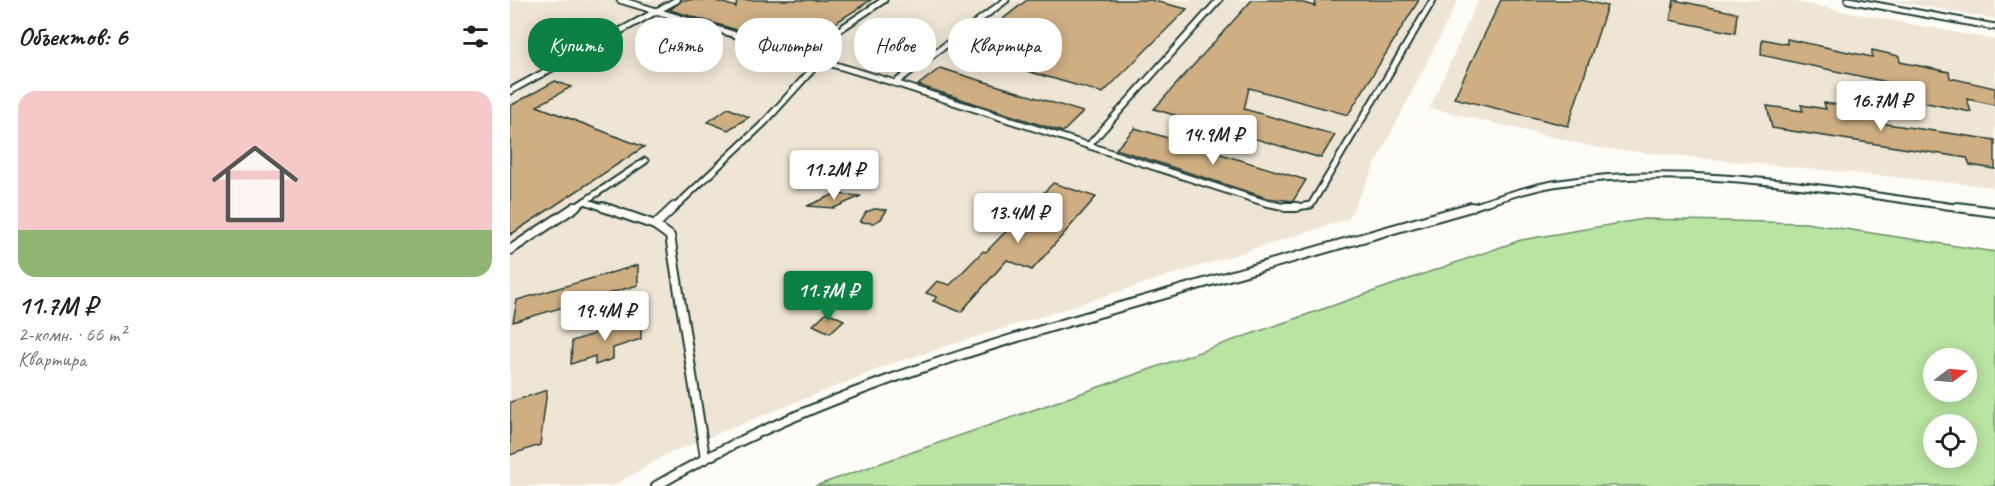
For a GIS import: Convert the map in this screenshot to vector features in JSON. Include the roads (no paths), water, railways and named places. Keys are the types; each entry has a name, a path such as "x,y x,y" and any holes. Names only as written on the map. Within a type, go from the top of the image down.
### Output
{"lane":[{"path":"620,0 735,34"},
{"path":"510,91 677,0"},
{"path":"842,28 884,0"},
{"path":"896,83 1006,0"},
{"path":"1089,146 1220,0"},
{"path":"842,68 896,83 1266,203 1290,208 1311,205 1433,0"},
{"path":"1848,0 1995,27"},
{"path":"654,225 764,123 810,72"},
{"path":"510,250 645,161"},
{"path":"656,486 705,458 865,389 1025,334 1552,184 1659,174 1736,177 1995,212"},
{"path":"585,201 654,225 670,236 705,458"}]}
